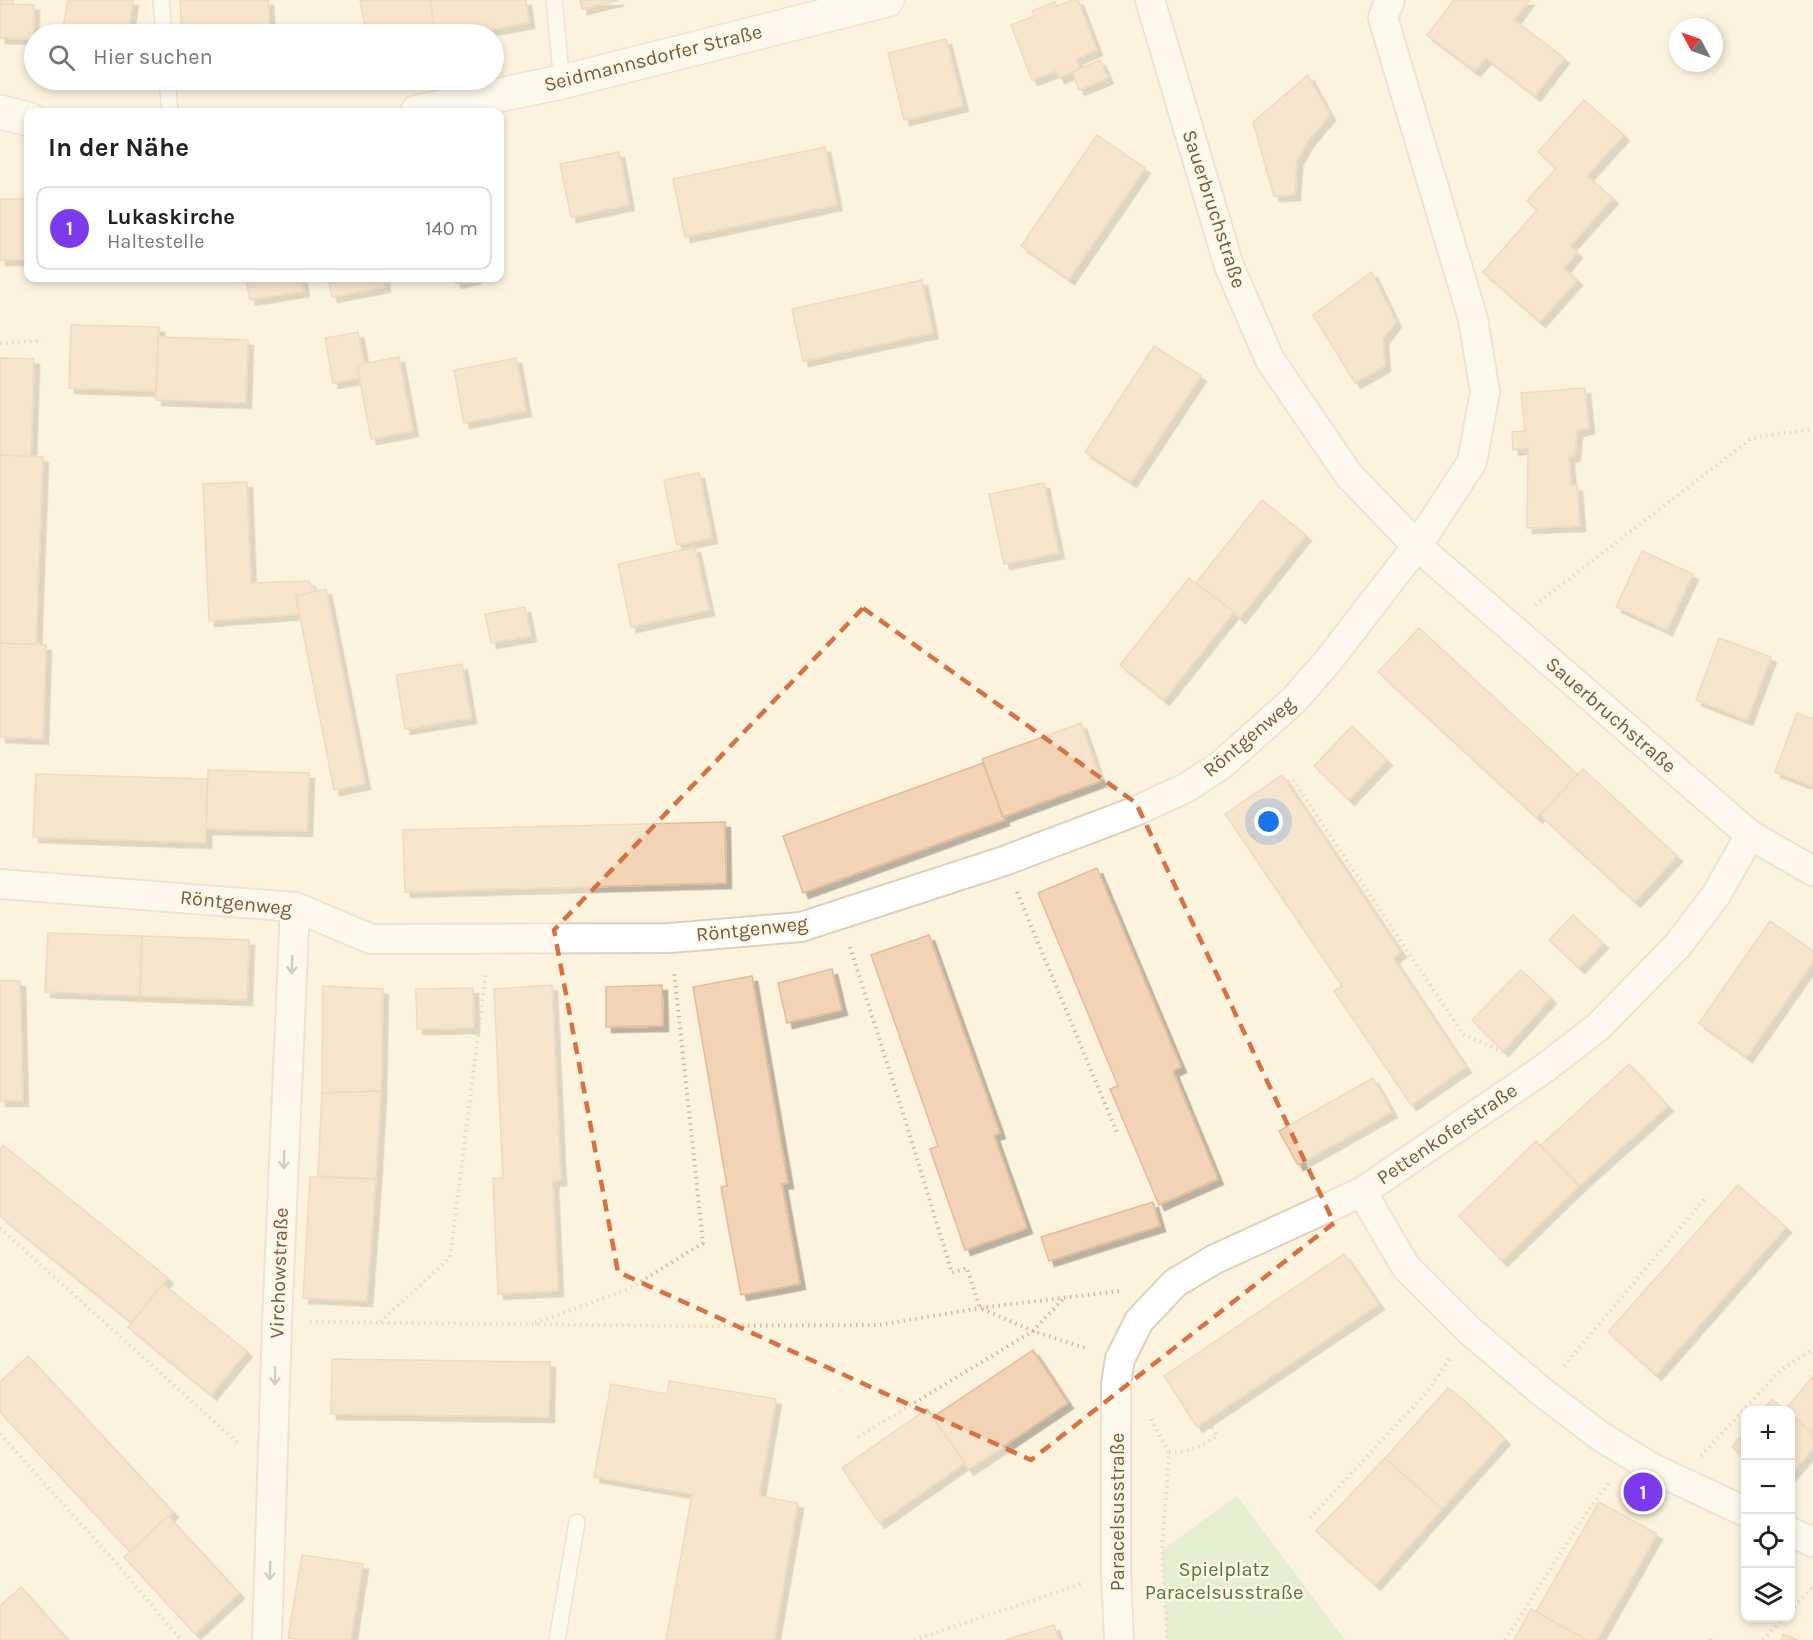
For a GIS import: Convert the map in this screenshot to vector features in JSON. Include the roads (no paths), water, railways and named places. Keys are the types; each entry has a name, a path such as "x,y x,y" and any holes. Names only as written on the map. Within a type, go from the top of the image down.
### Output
{"street":[{"name":"Seidmannsdorfer Straße","path":"436,108 562,82 887,0"},
{"name":"Sauerbruchstraße","path":"1150,0 1229,266 1270,360 1348,474 1416,546 1750,835 1813,871"},
{"path":"1390,0 1383,18 1473,319 1485,392 1472,462 1416,546"},
{"path":"0,112 24,118"},
{"name":"Röntgenweg","path":"0,884 295,907 371,939 670,938 801,927 1004,861 1142,808 1186,788 1221,765 1294,700 1328,661 1416,546"},
{"name":"Pettenkoferstraße","path":"1118,1372 1139,1321 1175,1283 1215,1259 1362,1191 1542,1070 1598,1027 1678,945 1716,895 1750,835"},
{"name":"Virchowstraße","path":"267,1640 277,1322 295,907"},
{"path":"1362,1191 1406,1267 1469,1330 1542,1392 1600,1436 1652,1468 1741,1510"},
{"name":"Paracelsusstraße","path":"1118,1372 1116,1572 1119,1640"},
{"path":"1795,1534 1813,1542"}],"lane":[{"path":"161,0 163,24"},
{"path":"554,0 562,82"},
{"path":"168,90 170,108"},
{"path":"556,1640 577,1522"}],"place":[{"name":"Lukaskirche","path":"1643,1492"}],"park label":[{"name":"Spielplatz Paracelsusstraße","path":"1224,1580"}]}
